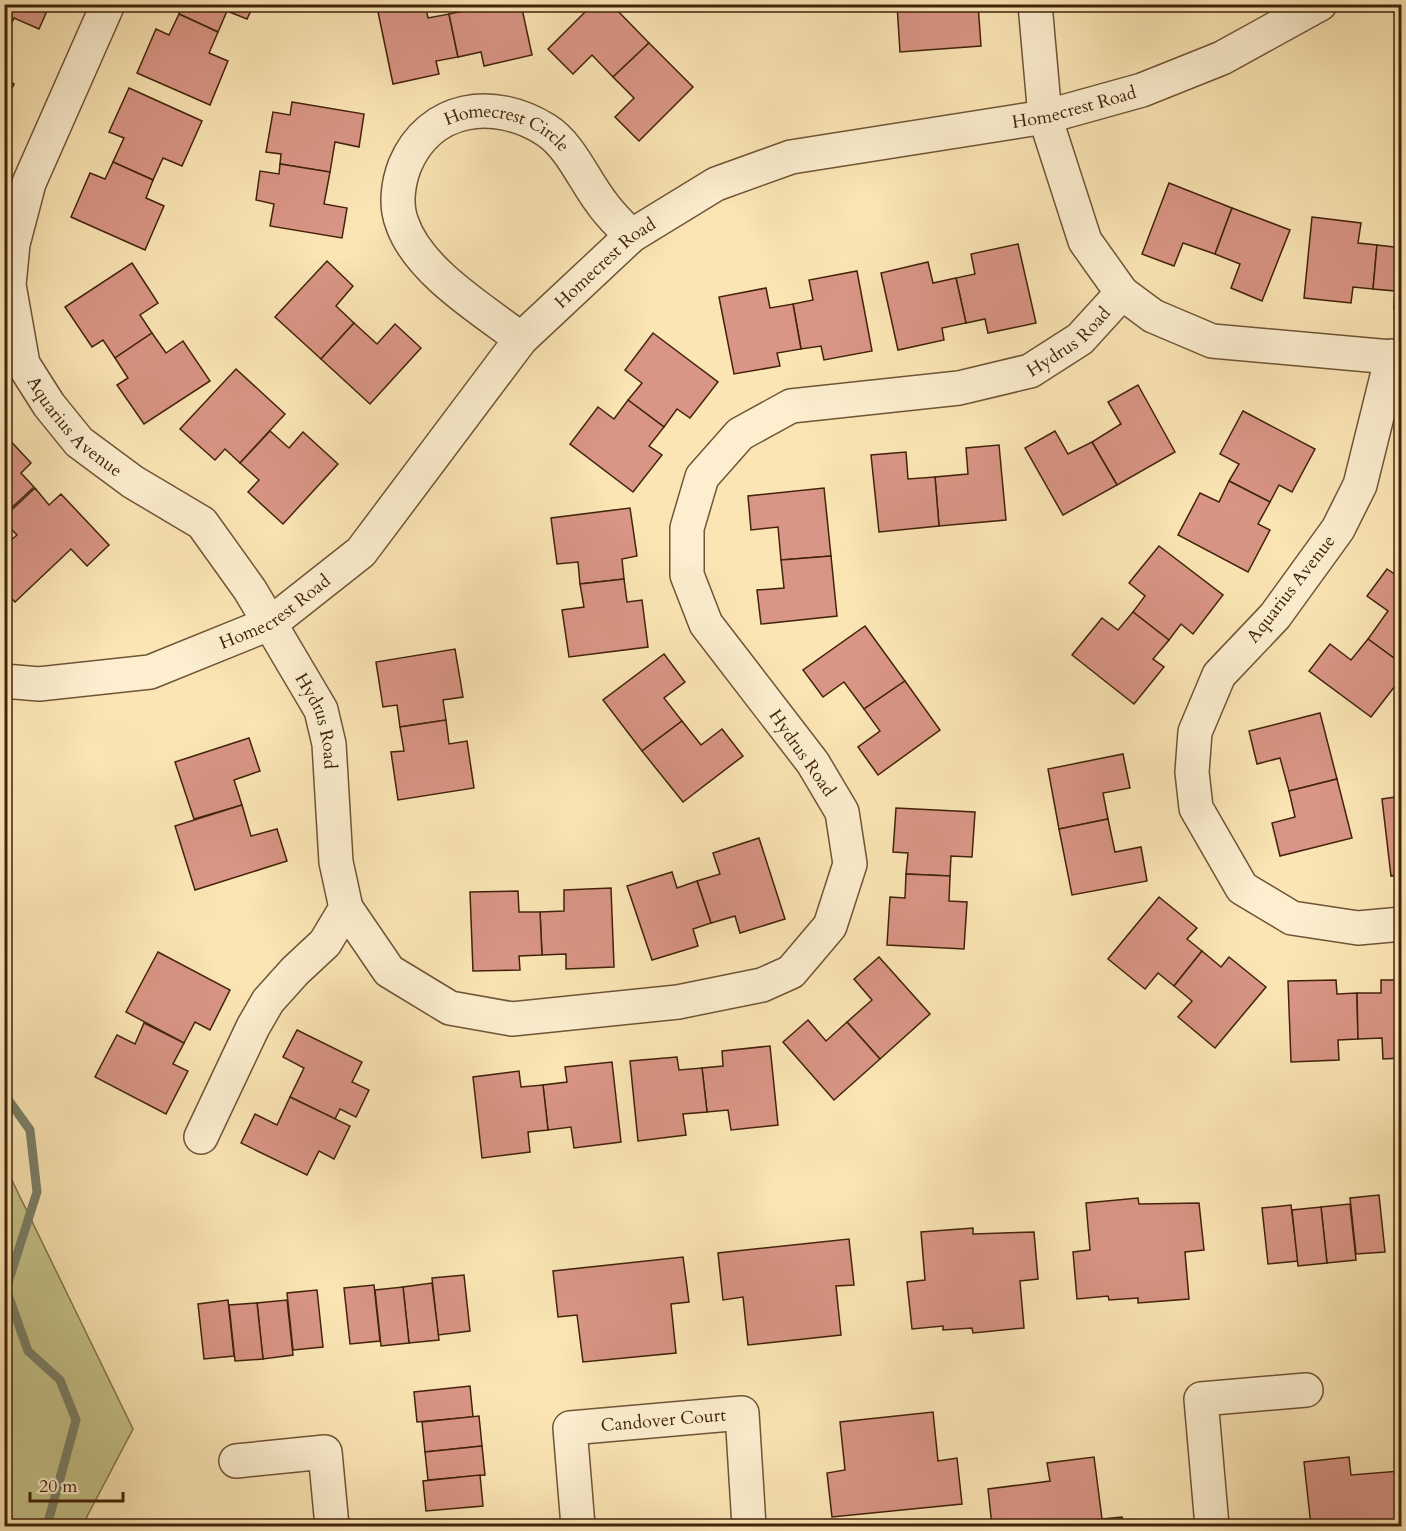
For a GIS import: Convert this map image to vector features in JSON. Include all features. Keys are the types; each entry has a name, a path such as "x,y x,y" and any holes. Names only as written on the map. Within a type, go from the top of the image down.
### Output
{"street":[{"name":"Aquarius Avenue","path":"108,4 29,183 13,244 9,285 23,364 49,405 80,442 133,482 202,523 271,623"},
{"name":"Aquarius Avenue","path":"1035,4 1045,117 1085,241 1122,293 1152,316 1212,341 1396,357 1360,485 1338,529 1275,616 1219,675 1195,732 1192,772 1196,808 1242,888 1293,918 1358,928 1401,924"},
{"name":"Homecrest Road","path":"4,681 39,684 150,672 271,623 361,552 521,339 631,236 716,184 791,157 1045,117 1142,90 1222,58 1320,4"},
{"name":"Homecrest Circle","path":"521,339 451,285 427,262 408,236 400,214 399,189 410,154 420,138 453,115 476,111 503,114 537,126 547,131 563,147 602,205 631,236"},
{"name":"Hydrus Road","path":"271,623 321,710 329,744 336,862 346,908 389,971 450,1008 512,1019 678,1002 762,985 791,972 830,926 850,864 842,812 813,763 706,624 687,575 687,528 702,477 740,434 791,406 959,388 1030,371 1080,339 1122,293"},
{"path":"201,1137 253,1027 268,1001 295,971 326,943 346,908"},
{"path":"1212,1527 1201,1399 1306,1390"},
{"name":"Candover Court","path":"578,1527 570,1428 742,1413 749,1527"},
{"path":"236,1461 325,1452 332,1527"}],"shaded area":[{"path":"5,1166 133,1429 82,1526 5,1526"}],"building":[{"path":"4,4 50,4 39,29 14,18 4,40"},
{"path":"183,4 254,4 247,19 227,11 218,32 179,14"},
{"path":"388,4 425,4 428,18 449,14 458,57 436,61 439,74 393,84 377,7"},
{"path":"472,4 521,4 532,55 484,66 481,52 458,57 449,14 473,9"},
{"path":"593,4 611,4 649,43 613,77 592,55 573,74 548,49"},
{"path":"978,4 981,46 900,52 897,5"},
{"path":"179,14 218,32 209,53 228,61 210,105 137,73 156,29 169,35"},
{"path":"649,43 693,87 639,141 615,117 634,98 613,77"},
{"path":"4,80 14,84 4,106"},
{"path":"129,88 202,121 182,166 163,158 153,180 113,162 124,138 109,132"},
{"path":"292,102 364,114 359,147 335,142 330,172 280,164 281,154 266,152 273,112 290,115"},
{"path":"113,162 153,180 146,198 164,206 145,250 71,217 90,173 105,179"},
{"path":"280,164 330,172 324,204 347,208 342,238 270,226 274,204 256,200 260,171 279,174"},
{"path":"1169,183 1232,208 1215,254 1183,243 1174,266 1142,254"},
{"path":"1232,208 1290,230 1262,301 1231,288 1240,264 1215,254"},
{"path":"1312,217 1361,223 1358,243 1377,245 1373,289 1353,287 1351,303 1304,298"},
{"path":"1018,244 1036,323 988,333 985,319 966,323 956,278 975,274 971,254"},
{"path":"1377,245 1402,248 1402,310 1394,309 1395,291 1373,289"},
{"path":"327,261 353,286 336,306 354,323 321,359 275,317"},
{"path":"928,262 933,283 956,278 966,323 942,328 944,340 898,350 881,273"},
{"path":"132,263 158,303 140,315 152,333 115,358 103,340 92,347 65,307"},
{"path":"857,271 872,351 824,360 821,346 801,349 793,304 813,300 809,280"},
{"path":"766,288 770,308 793,304 801,349 777,353 780,366 734,374 719,297"},
{"path":"354,323 377,344 395,324 421,348 370,404 321,359"},
{"path":"152,333 166,353 183,341 210,381 144,424 117,385 128,378 115,358"},
{"path":"653,333 718,382 690,418 677,409 664,427 628,400 642,383 625,370"},
{"path":"236,369 285,414 240,463 225,449 215,460 180,429"},
{"path":"1138,385 1175,452 1117,485 1092,442 1121,424 1108,402"},
{"path":"628,400 664,427 649,446 662,455 633,492 570,444 598,407 614,419"},
{"path":"1243,411 1315,449 1292,492 1279,485 1270,502 1229,481 1239,464 1220,454"},
{"path":"270,431 289,448 303,432 338,464 283,524 248,492 259,480 240,463"},
{"path":"1055,431 1068,454 1092,442 1117,485 1063,515 1025,448"},
{"path":"4,434 31,463 21,473 34,487 4,515"},
{"path":"999,445 1006,520 939,526 935,477 968,474 966,448"},
{"path":"906,452 908,479 935,477 939,526 879,532 871,455"},
{"path":"1229,481 1270,502 1258,524 1270,530 1248,572 1178,535 1200,493 1219,502"},
{"path":"35,488 49,505 61,494 109,545 87,566 71,549 15,602 4,591 4,546 17,535 4,522 4,517"},
{"path":"824,488 831,556 781,560 778,527 751,530 748,496"},
{"path":"630,508 637,556 622,559 624,579 580,584 578,562 557,564 551,518"},
{"path":"1159,546 1223,595 1193,634 1181,624 1169,640 1133,612 1145,596 1129,583"},
{"path":"831,556 837,616 761,624 757,590 784,588 781,560"},
{"path":"1387,569 1402,579 1402,664 1368,639 1388,611 1367,596"},
{"path":"624,579 627,602 642,600 648,647 569,657 562,610 584,607 580,584"},
{"path":"1133,612 1169,640 1153,659 1164,667 1134,704 1072,655 1102,618 1118,630"},
{"path":"865,626 905,681 864,709 844,682 823,697 803,670"},
{"path":"1368,639 1402,664 1402,677 1371,717 1309,671 1330,644 1351,660"},
{"path":"455,649 463,697 443,700 446,720 400,727 397,705 383,707 376,662"},
{"path":"664,654 685,682 664,698 682,721 642,751 603,700"},
{"path":"905,681 940,730 878,775 858,747 880,731 864,709"},
{"path":"1320,713 1337,779 1289,791 1280,758 1257,764 1249,731"},
{"path":"446,720 449,744 467,741 474,788 398,800 391,752 404,751 400,727"},
{"path":"682,721 701,745 722,729 743,756 683,802 642,751"},
{"path":"249,738 260,771 234,780 242,805 194,819 175,762"},
{"path":"1123,754 1130,788 1103,793 1108,819 1059,829 1048,769"},
{"path":"1337,779 1352,838 1280,856 1272,823 1295,817 1289,791"},
{"path":"1402,796 1402,874 1391,876 1382,799"},
{"path":"242,805 251,836 277,829 287,861 195,890 175,826"},
{"path":"896,808 975,812 972,857 951,856 950,876 906,874 908,853 893,852"},
{"path":"1108,819 1115,852 1141,847 1147,881 1072,895 1059,829"},
{"path":"759,838 785,919 740,933 735,916 711,923 697,881 720,874 713,853"},
{"path":"672,872 677,888 697,881 711,923 693,929 698,946 652,960 627,886"},
{"path":"906,874 950,876 949,901 967,902 964,949 887,945 890,897 905,898"},
{"path":"611,888 614,967 566,969 566,954 542,955 540,912 564,911 564,890"},
{"path":"518,891 519,912 540,912 542,955 519,956 520,970 473,971 470,892"},
{"path":"1159,897 1197,928 1187,939 1202,951 1174,986 1158,973 1145,989 1108,959"},
{"path":"1202,951 1221,967 1229,957 1266,987 1215,1048 1178,1017 1192,1001 1174,986"},
{"path":"158,952 230,990 210,1030 195,1022 184,1043 126,1012"},
{"path":"879,957 930,1014 880,1059 847,1022 872,1000 854,979"},
{"path":"1336,980 1337,994 1357,993 1358,1039 1338,1040 1339,1060 1291,1062 1288,981"},
{"path":"1381,980 1402,980 1402,1058 1383,1059 1382,1038 1358,1039 1357,993 1381,993"},
{"path":"808,1020 826,1041 847,1022 880,1059 834,1100 783,1042"},
{"path":"144,1023 184,1043 173,1064 188,1071 166,1114 95,1077 117,1035 135,1044"},
{"path":"297,1030 362,1062 352,1082 369,1090 356,1117 340,1109 335,1119 290,1097 304,1068 283,1057"},
{"path":"770,1046 778,1125 731,1130 728,1110 707,1112 702,1068 723,1066 722,1051"},
{"path":"677,1057 679,1070 702,1068 707,1112 683,1114 686,1135 638,1141 630,1061"},
{"path":"612,1062 621,1142 574,1148 571,1127 548,1130 543,1085 567,1082 565,1067"},
{"path":"519,1071 521,1087 543,1085 548,1130 528,1132 530,1152 482,1158 473,1077"},
{"path":"290,1097 350,1126 334,1159 319,1151 307,1175 241,1143 255,1114 277,1125"},
{"path":"1379,1195 1385,1252 1356,1254 1350,1198"},
{"path":"1138,1198 1139,1204 1199,1203 1204,1250 1185,1252 1189,1299 1138,1303 1138,1298 1109,1300 1108,1296 1077,1299 1073,1252 1090,1250 1086,1203"},
{"path":"1350,1204 1356,1260 1327,1263 1321,1207"},
{"path":"1291,1205 1298,1261 1268,1264 1262,1208"},
{"path":"1321,1207 1327,1263 1298,1266 1292,1210"},
{"path":"973,1228 973,1234 1034,1232 1038,1279 1020,1281 1024,1328 973,1333 972,1328 943,1330 943,1326 912,1329 907,1282 925,1280 921,1232"},
{"path":"849,1239 854,1285 836,1286 841,1335 748,1345 743,1297 723,1300 718,1253"},
{"path":"683,1257 689,1302 671,1304 676,1353 583,1362 577,1315 558,1317 553,1271"},
{"path":"464,1275 470,1331 438,1335 432,1278"},
{"path":"432,1283 439,1340 409,1343 403,1287"},
{"path":"374,1285 380,1341 350,1344 344,1288"},
{"path":"403,1287 409,1343 381,1346 375,1290"},
{"path":"317,1290 323,1347 293,1350 287,1293"},
{"path":"228,1300 234,1356 204,1359 198,1304"},
{"path":"287,1300 293,1355 263,1359 257,1303"},
{"path":"257,1303 263,1359 235,1361 229,1305"},
{"path":"470,1386 473,1417 417,1422 414,1392"},
{"path":"933,1412 938,1461 957,1458 962,1504 832,1517 827,1473 845,1470 840,1422"},
{"path":"479,1416 482,1446 425,1452 422,1422"},
{"path":"482,1446 485,1475 428,1480 425,1452"},
{"path":"1094,1457 1102,1519 1122,1517 1123,1526 992,1526 988,1489 1050,1481 1047,1463"},
{"path":"1349,1457 1351,1475 1400,1471 1402,1526 1311,1526 1304,1462"},
{"path":"480,1475 483,1506 426,1511 423,1481"}],"waterway":[{"path":"4,1094 30,1130 37,1192 6,1289 28,1351 60,1380 76,1420 47,1526"}]}
